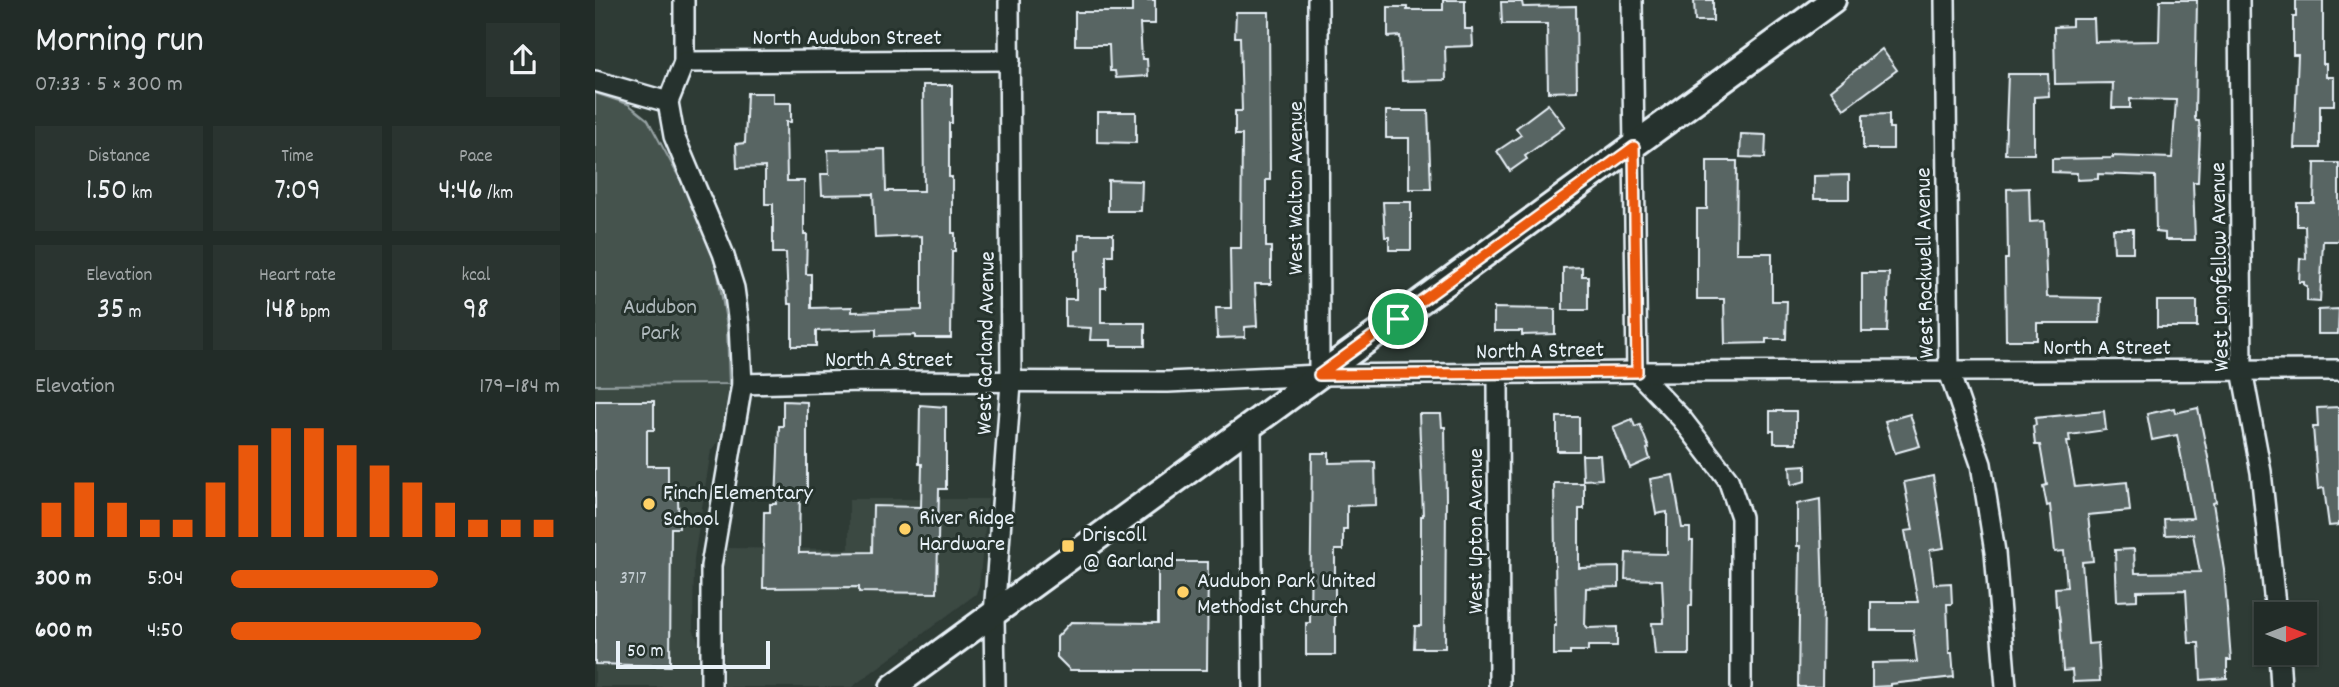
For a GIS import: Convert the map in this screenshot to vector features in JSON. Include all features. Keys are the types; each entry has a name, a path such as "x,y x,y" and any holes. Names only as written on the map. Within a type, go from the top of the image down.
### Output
{"main road":[{"path":"893,687 1833,0"}],"street":[{"path":"684,0 684,62 668,102 674,136 723,253 734,288 740,325 742,384 711,566 711,687"},
{"name":"West Garland Avenue","path":"995,687 994,615 1011,383 1009,0"},
{"name":"West Walton Avenue","path":"1318,0 1319,375"},
{"path":"1632,0 1637,372 1681,418 1728,479 1741,517 1741,687"},
{"name":"West Rockwell Avenue","path":"1945,0 1949,372 1981,464 1995,552 2006,687"},
{"name":"West Longfellow Avenue","path":"2239,0 2242,370 2261,472 2275,602"},
{"name":"North Audubon Street","path":"684,62 1010,60"},
{"path":"595,81 668,102"},
{"name":"North A Street","path":"742,384 862,381 1168,382 1319,375 1637,372 2339,370"},
{"name":"West Upton Avenue","path":"1498,374 1499,687"},
{"path":"1251,426 1252,687"},
{"path":"2280,665 2281,687"}],"shaded area":[{"name":"Finch Elementary School","path":"729,384 721,438 711,450 694,559 693,629 700,645 700,687 595,687 595,385"},
{"path":"849,499 988,499 976,594 852,687 724,687 725,548 849,549"}],"green space":[{"name":"Audubon Park","path":"595,93 628,104 648,120 701,218 718,274 727,327 729,384 595,385"}],"building":[{"path":"1132,0 1155,0 1155,24 1140,24 1142,59 1147,59 1148,76 1116,78 1115,71 1110,71 1109,45 1075,45 1075,12 1132,12"},
{"path":"1443,0 1465,0 1465,29 1472,29 1473,46 1445,47 1446,80 1402,81 1400,36 1388,37 1388,7 1443,10"},
{"path":"1694,0 1713,0 1713,21 1695,21"},
{"path":"2160,0 2197,0 2195,118 2199,121 2200,132 2198,182 2193,182 2195,240 2165,240 2165,233 2156,232 2155,176 2098,174 2098,179 2077,180 2077,173 2052,172 2052,159 2113,156 2172,158 2176,100 2130,99 2130,108 2112,108 2113,83 2055,84 2054,27 2072,26 2072,19 2094,19 2095,42 2159,41"},
{"path":"2296,0 2323,0 2323,64 2326,64 2326,77 2334,77 2334,105 2320,105 2320,148 2294,148 2298,55 2293,55 2293,17 2296,17"},
{"path":"1501,2 1522,2 1523,7 1576,6 1577,91 1548,92 1547,24 1502,24"},
{"path":"1236,12 1269,12 1270,180 1266,180 1266,247 1271,247 1271,284 1255,284 1257,326 1245,327 1245,337 1217,338 1216,308 1231,308 1230,248 1241,248 1242,135 1235,135 1235,111 1242,111 1240,37 1235,37"},
{"path":"1882,49 1897,70 1844,109 1831,90"},
{"path":"2008,74 2048,74 2049,96 2034,97 2034,154 2005,154"},
{"path":"923,85 952,85 949,177 952,177 952,233 955,233 955,251 952,251 951,338 876,336 876,329 816,331 816,346 792,346 792,304 788,304 786,253 773,253 773,204 765,204 765,167 737,168 736,144 745,143 747,93 773,93 773,103 791,103 791,122 786,122 787,181 804,181 806,274 811,274 811,308 852,307 852,312 922,310 922,236 875,238 873,194 822,195 821,174 829,174 828,150 885,149 886,191 924,191"},
{"path":"1548,104 1565,127 1525,156 1527,159 1510,171 1497,151 1521,135 1516,128"},
{"path":"1386,111 1428,111 1431,189 1409,189 1409,138 1386,138"},
{"path":"1097,112 1136,112 1136,143 1097,142"},
{"path":"1889,114 1889,128 1893,128 1893,149 1863,149 1863,115"},
{"path":"1741,134 1766,135 1765,158 1740,157"},
{"path":"1707,161 1737,161 1736,253 1772,253 1772,301 1787,301 1786,339 1766,339 1766,343 1725,344 1724,299 1697,299 1697,209 1707,209"},
{"path":"2315,163 2339,163 2339,241 2323,241 2320,302 2307,301 2307,286 2304,282 2299,282 2300,258 2306,259 2305,226 2297,226 2297,203 2314,203"},
{"path":"1849,175 1849,199 1814,199 1814,176"},
{"path":"1108,180 1142,181 1141,211 1108,211"},
{"path":"2029,188 2030,222 2044,221 2047,297 2101,298 2100,323 2037,323 2037,340 2006,340 2007,189"},
{"path":"1383,202 1411,202 1411,250 1389,250 1389,237 1385,237"},
{"path":"2113,229 2133,229 2133,252 2114,252"},
{"path":"1079,234 1113,234 1113,255 1106,255 1106,288 1101,288 1101,323 1145,323 1145,346 1111,346 1111,340 1090,340 1091,328 1065,327 1065,299 1076,299 1076,251 1079,250"},
{"path":"1582,267 1582,276 1588,276 1588,310 1563,310 1563,268"},
{"path":"1862,273 1889,273 1887,332 1862,332"},
{"path":"2157,301 2197,301 2197,327 2157,327"},
{"path":"1494,308 1555,309 1555,334 1522,335 1522,331 1494,331"},
{"path":"2339,309 2338,334 2318,334 2318,310"},
{"path":"595,401 654,401 654,430 647,430 647,466 668,466 671,499 678,499 679,528 671,528 670,666 595,664"},
{"path":"783,401 807,402 807,492 800,491 799,553 872,552 873,506 921,507 920,405 946,407 946,489 939,489 937,593 859,592 859,587 763,588 764,512 770,512 770,504 776,504 779,426 783,426"},
{"path":"2339,407 2339,525 2329,526 2324,488 2318,489 2313,427 2318,427 2317,408"},
{"path":"2174,408 2175,413 2198,408 2210,467 2224,570 2231,660 2227,660 2227,678 2201,680 2199,643 2189,643 2186,590 2137,591 2137,600 2117,601 2115,550 2134,549 2135,573 2200,572 2193,534 2165,535 2164,519 2193,518 2177,435 2152,440 2147,414"},
{"path":"1770,411 1796,411 1796,443 1774,443 1774,431 1770,431"},
{"path":"2104,411 2106,430 2069,435 2070,442 2067,442 2075,487 2127,482 2130,511 2088,515 2093,561 2082,562 2088,644 2098,643 2100,681 2073,682 2072,670 2063,671 2060,621 2056,606 2055,588 2067,587 2064,551 2055,552 2050,505 2047,506 2043,486 2047,485 2040,445 2035,445 2033,426 2036,425 2035,418"},
{"path":"1419,414 1441,414 1442,427 1445,427 1445,648 1414,648 1415,626 1421,626 1423,516"},
{"path":"1910,414 1920,446 1895,453 1885,421"},
{"path":"1557,417 1579,417 1579,451 1557,451"},
{"path":"1632,419 1635,427 1640,425 1649,448 1650,459 1630,468 1613,427"},
{"path":"1312,453 1329,453 1329,463 1375,462 1376,505 1347,506 1343,550 1335,550 1335,655 1306,655 1306,623 1310,623"},
{"path":"1582,455 1600,455 1602,479 1583,480"},
{"path":"1806,465 1806,481 1791,485 1790,466"},
{"path":"1673,475 1682,528 1690,528 1690,541 1693,541 1689,655 1655,655 1652,623 1664,623 1662,580 1625,579 1626,553 1667,554 1667,512 1656,514 1650,479"},
{"path":"1933,476 1944,548 1930,550 1934,584 1951,583 1952,604 1947,604 1949,653 1952,653 1954,677 1872,687 1872,663 1917,662 1913,630 1871,630 1871,602 1918,602 1905,531 1913,530 1904,482"},
{"path":"1554,483 1584,483 1584,509 1579,509 1579,568 1619,567 1619,587 1586,588 1585,625 1588,628 1617,627 1617,646 1588,646 1588,651 1570,651 1570,655 1554,655"},
{"path":"1820,499 1822,687 1798,687 1800,546 1797,546 1797,504"},
{"name":"Audubon Park United Methodist Church","path":"1158,562 1208,562 1207,670 1070,670 1057,657 1057,637 1071,622 1158,623"}],"place":[{"name":"Finch Elementary School","path":"649,504"},
{"name":"River Ridge Hardware","path":"905,529"},
{"name":"Driscoll @ Garland","path":"1068,546"},
{"name":"Audubon Park United Methodist Church","path":"1183,592"}],"route":[{"path":"1634,147 1637,372 1319,375 1398,319 1634,147"}]}
